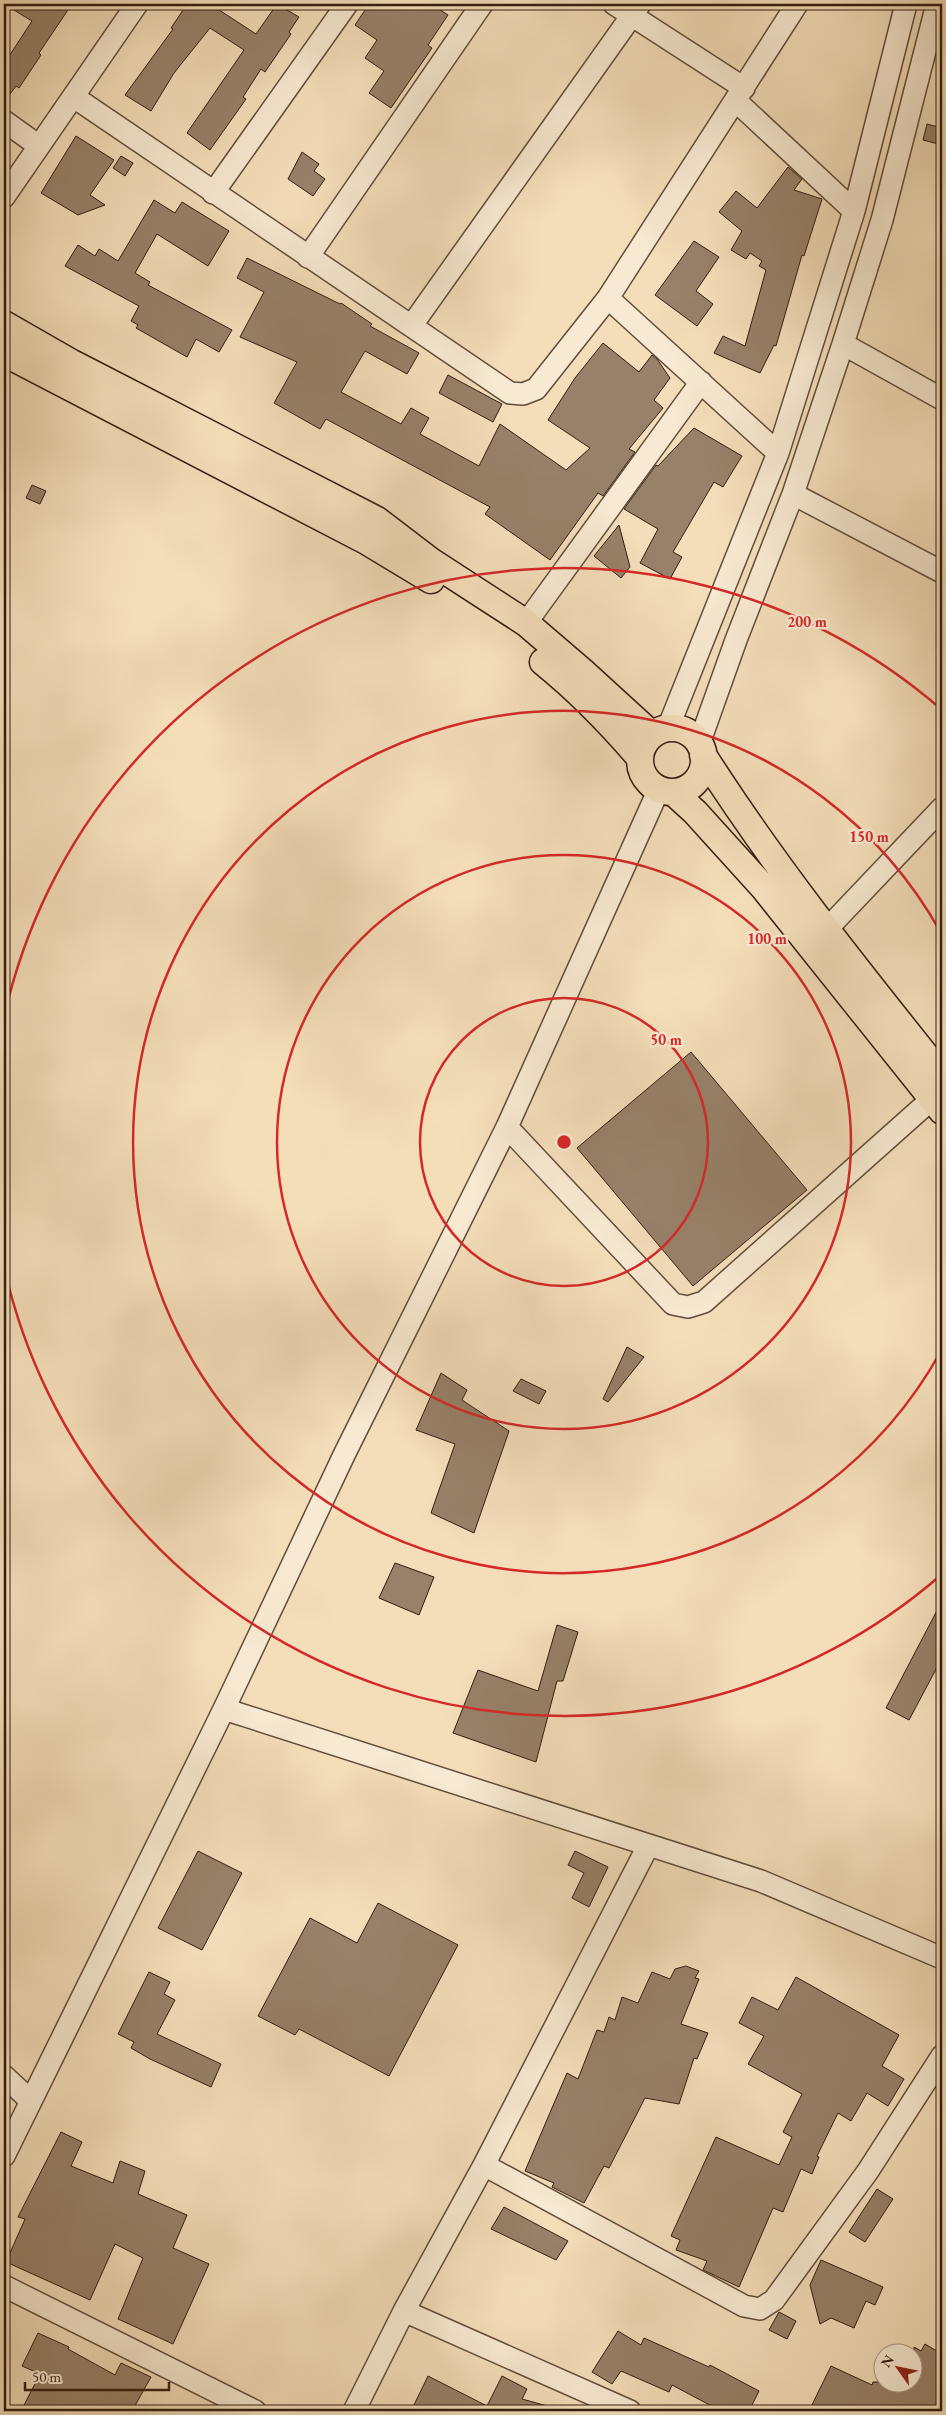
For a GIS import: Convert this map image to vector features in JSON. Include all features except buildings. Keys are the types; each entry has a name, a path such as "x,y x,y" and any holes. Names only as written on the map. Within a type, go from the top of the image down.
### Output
{"main road":[{"path":"4,324 72,362 376,520 432,562 526,624 660,732"},
{"path":"4,353 368,542 433,581 498,624 566,680 614,728 640,758"},
{"path":"680,729 691,735 724,788 826,930 939,1095 763,887 695,812 666,791 648,782 642,771 640,758 646,742 660,732 680,729"},
{"path":"666,791 683,790 696,780 703,766 701,750"}],"street":[{"path":"4,197 137,4"},
{"path":"213,192 347,4"},
{"path":"308,257 482,4"},
{"path":"74,97 510,393 522,394 536,389 608,298 797,4"},
{"path":"660,732 778,453 854,211 906,4"},
{"path":"701,750 736,640 793,494 843,344 882,220 937,4"},
{"path":"412,325 629,8 740,95 854,211"},
{"path":"4,121 39,146"},
{"path":"608,298 778,453"},
{"path":"843,344 942,399"},
{"path":"526,624 701,382"},
{"path":"793,494 942,572"},
{"path":"4,2156 224,1709 344,1455 507,1127 666,791"},
{"path":"826,930 942,808"},
{"path":"507,1127 673,1304 688,1307 704,1302 939,1095"},
{"path":"224,1709 770,1884 942,1958"},
{"path":"354,2411 404,2311 484,2165 648,1846"},
{"path":"484,2165 744,2306 760,2309 774,2300 862,2179 942,2056"},
{"path":"4,2076 31,2101"},
{"path":"4,2286 255,2411"},
{"path":"404,2311 630,2411"}]}
